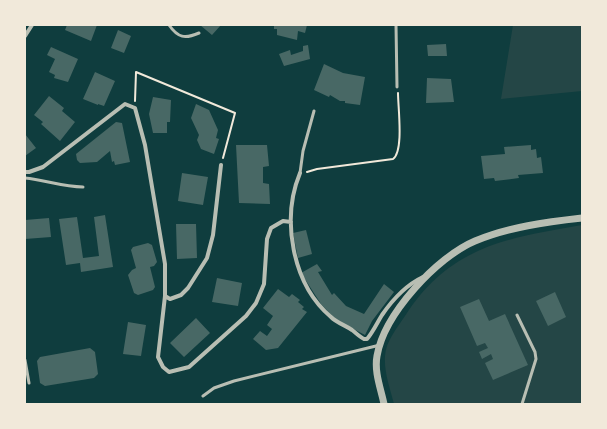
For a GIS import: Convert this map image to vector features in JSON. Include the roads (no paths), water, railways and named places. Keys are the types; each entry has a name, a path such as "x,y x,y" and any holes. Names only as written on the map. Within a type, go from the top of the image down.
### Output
{"street":[{"path":"25,36 32,25"},
{"path":"25,172 43,167 125,104 135,108 145,145 165,264 165,296 158,357 163,367 169,372 189,367 246,316 261,294 264,284 267,239 271,228 284,221 291,222"},
{"path":"165,296 170,299 181,295 188,288 206,258 213,235 221,165"},
{"path":"300,173 294,186 291,206 291,222 297,261 306,286 331,318 364,339 369,337 383,314 399,294 411,283 431,273"},
{"path":"384,404 377,368 380,345 388,325 400,307 431,273 461,249 489,236 537,224 582,218"}],"lane":[{"path":"169,25 175,33 188,38 199,33"},
{"path":"396,25 397,87"},
{"path":"300,173 305,144 314,111"},
{"path":"25,178 42,180 56,185 83,187"},
{"path":"517,315 535,352 536,359 522,404"},
{"path":"203,396 214,388 234,381 380,345"},
{"path":"25,360 28,383"}]}
